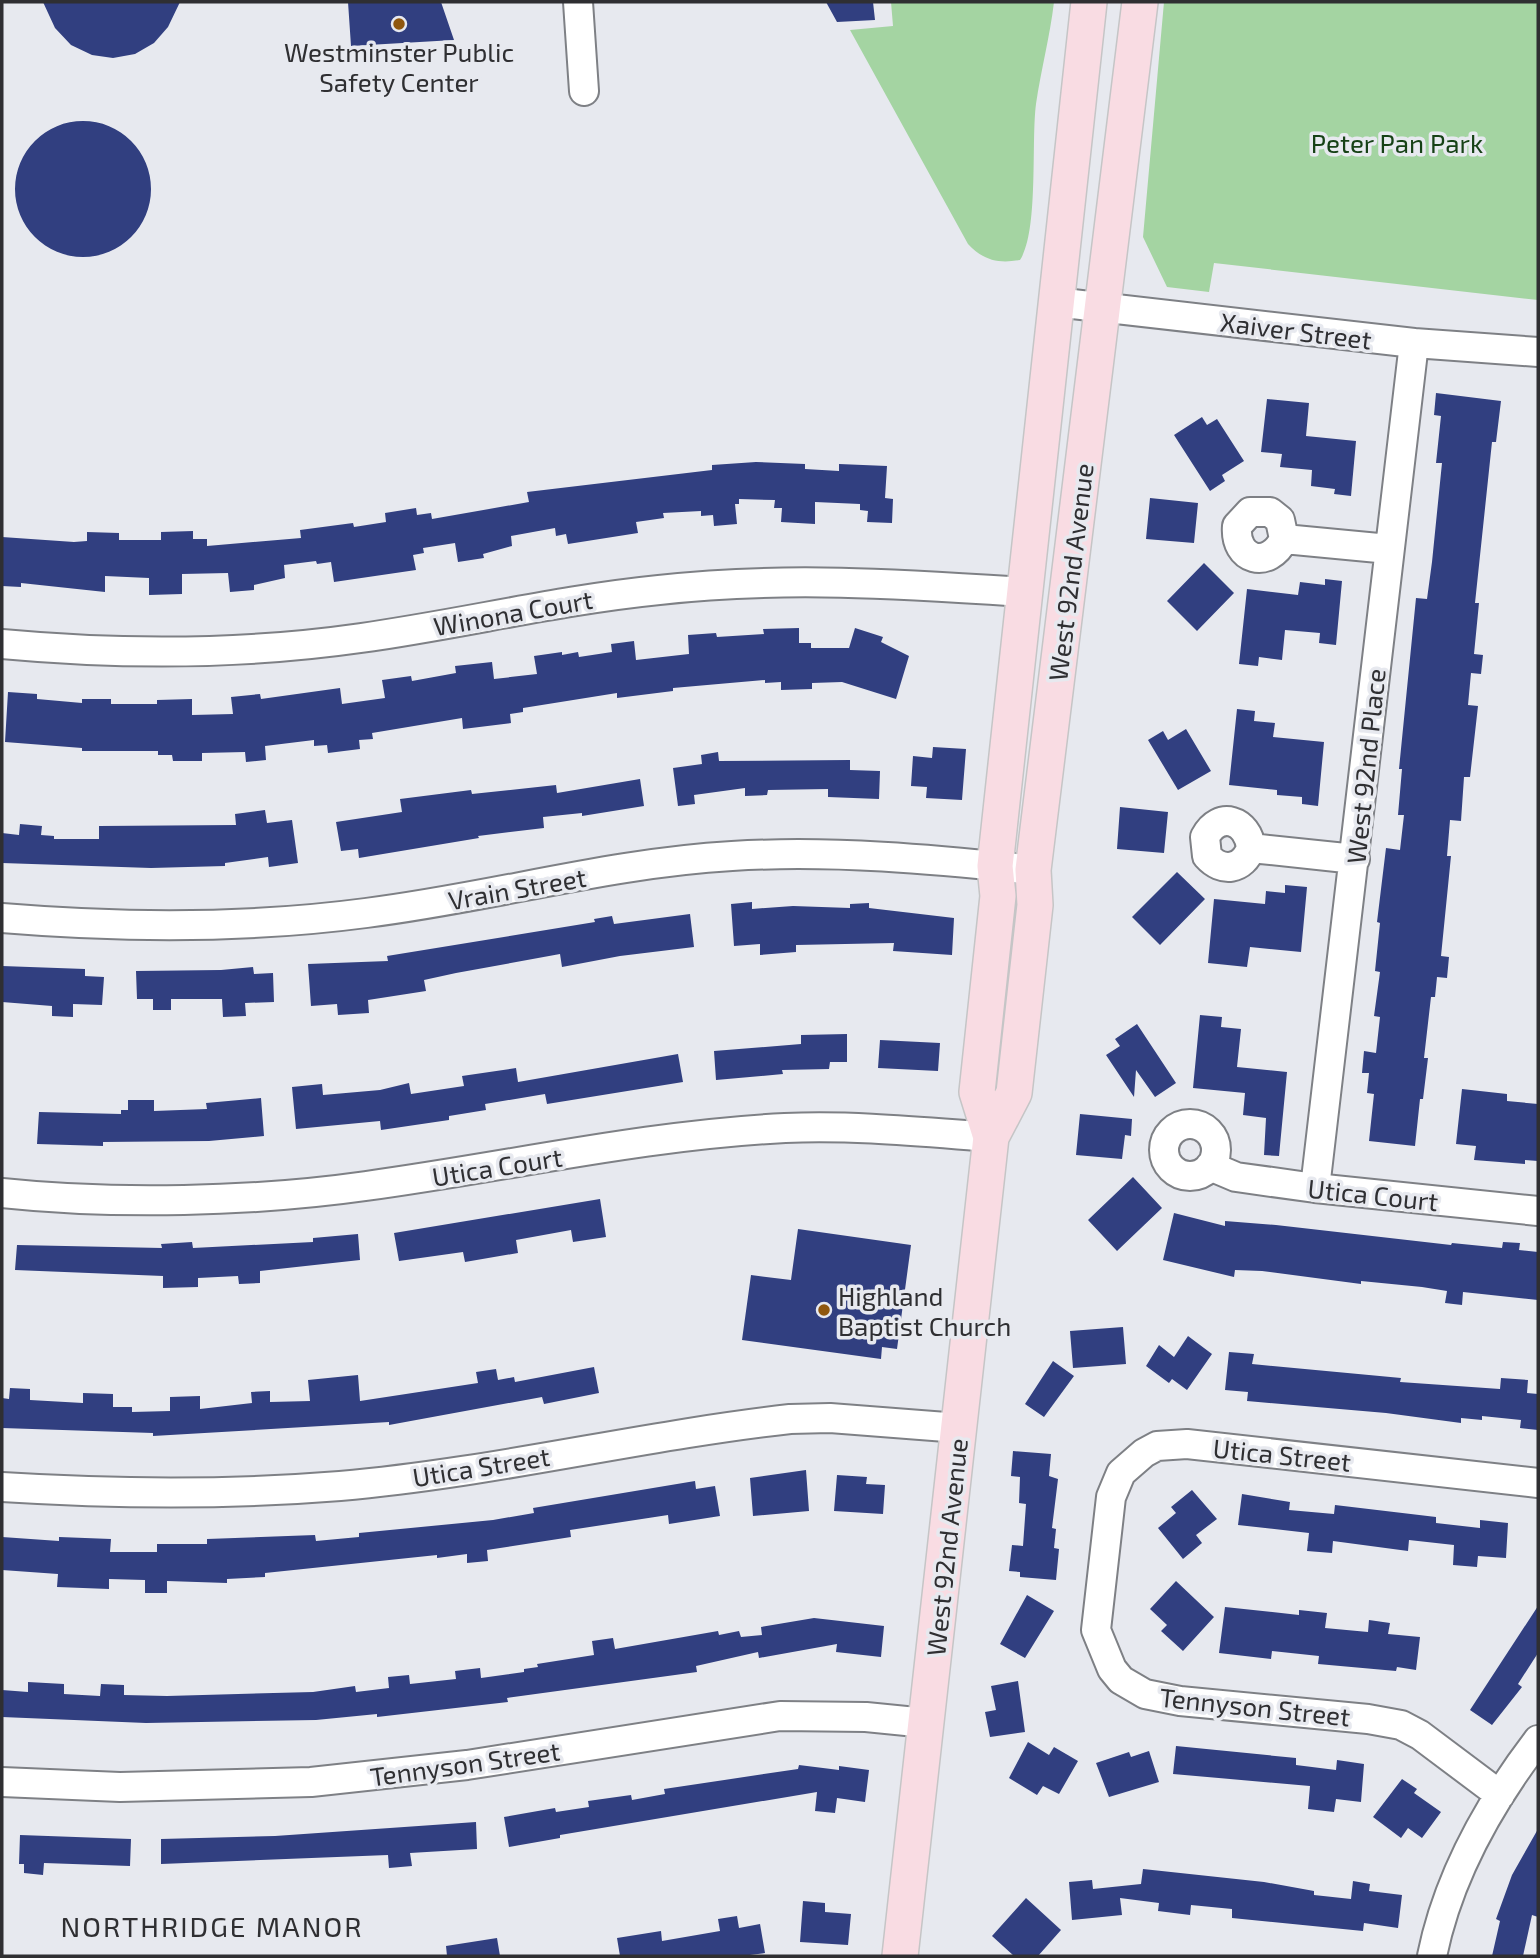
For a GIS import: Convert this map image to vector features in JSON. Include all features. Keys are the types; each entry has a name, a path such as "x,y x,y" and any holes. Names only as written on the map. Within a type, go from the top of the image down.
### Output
{"main road":[{"name":"West 92nd Avenue","path":"991,1137 977,1092 998,896 995,866 1089,2"},
{"name":"West 92nd Avenue","path":"900,1956 991,1137 1014,1093 1035,905 1033,870 1140,2"}],"street":[{"path":"578,2 584,91"},
{"name":"Xaiver Street","path":"1055,302 1414,344 1538,352"},
{"name":"West 92nd Place","path":"1315,1188 1414,344"},
{"path":"1284,539 1389,549"},
{"name":"Winona Court","path":"2,644 146,652 295,645 361,638 599,597 743,583 861,583 1024,592"},
{"path":"1251,848 1355,859"},
{"name":"Vrain Street","path":"2,918 167,927 300,920 368,913 661,863 731,856 802,854 933,860 1033,870"},
{"name":"Utica Court","path":"2,1193 122,1199 298,1193 365,1186 667,1139 784,1128 873,1128 991,1137"},
{"name":"Utica Court","path":"1210,1166 1236,1177 1315,1188 1538,1211"},
{"name":"Utica Street","path":"2,1487 126,1492 269,1490 431,1474 790,1419 830,1418 958,1428"},
{"name":"Utica Street","path":"1103,1557 1108,1512 1121,1473 1132,1461 1157,1446 1187,1444 1538,1483"},
{"name":"Tennyson Street","path":"1103,1557 1096,1630 1099,1644 1112,1669 1144,1694 1180,1701 1387,1721 1420,1735 1500,1795"},
{"name":"Tennyson Street","path":"2,1782 120,1787 311,1782 467,1765 780,1716 866,1717 926,1723"},
{"path":"1432,1956 1445,1906 1464,1858 1500,1795 1538,1740"}],"green space":[{"path":"891,2 1054,2 1036,104 1030,229 1020,260 991,260 968,244 850,30 893,26"},
{"name":"Peter Pan Park","path":"1164,2 1538,2 1538,300 1214,263 1209,292 1167,287 1143,237"}],"building":[{"path":"43,2 180,2 168,27 154,43 135,54 113,58 92,55 71,45 55,28"},
{"name":"Westminster Public Safety Center","path":"348,2 441,2 454,40 351,46"},
{"path":"826,2 873,2 875,20 837,22"},
{"path":"83,121 109,126 131,141 146,163 151,189 146,215 131,237 109,252 83,257 57,252 35,237 20,215 15,189 20,163 35,141 57,126"},
{"path":"1436,393 1501,401 1496,442 1492,442 1475,603 1479,603 1474,654 1483,655 1481,674 1471,673 1468,705 1478,706 1470,777 1464,777 1461,821 1450,820 1447,856 1451,856 1441,956 1449,957 1447,978 1437,977 1435,997 1431,997 1424,1058 1428,1058 1415,1146 1369,1141 1374,1094 1367,1093 1369,1073 1362,1073 1364,1051 1376,1053 1380,1017 1374,1016 1380,972 1375,971 1380,923 1377,922 1386,848 1400,850 1404,815 1398,815 1402,769 1399,769 1416,598 1427,599 1432,562 1442,463 1436,463 1441,416 1434,415"},
{"path":"1267,399 1309,403 1306,436 1356,441 1351,496 1334,494 1335,489 1311,486 1312,470 1280,467 1282,454 1261,452"},
{"path":"1202,417 1207,425 1217,419 1244,461 1222,475 1225,481 1210,491 1174,435"},
{"path":"756,462 805,464 805,469 839,471 839,464 887,466 885,498 893,499 892,523 867,522 868,511 860,510 860,504 815,502 815,524 781,522 782,508 774,508 775,500 739,499 739,504 735,504 737,524 714,526 713,515 701,516 701,511 663,513 664,518 636,522 638,533 568,544 566,534 556,536 555,528 511,536 512,546 483,554 484,558 458,562 455,543 423,548 424,553 413,555 416,570 334,582 331,562 317,564 316,561 284,565 285,578 254,585 254,590 230,592 228,573 182,574 182,594 149,595 149,578 105,576 105,592 21,583 21,587 2,586 2,537 74,542 87,541 87,532 119,533 119,540 161,540 161,532 193,531 193,539 207,539 207,546 301,538 300,530 386,522 385,513 416,508 417,515 431,513 432,519 529,502 527,492 712,470 712,465"},
{"path":"1150,498 1198,503 1194,543 1146,539"},
{"path":"1204,563 1234,593 1197,631 1167,601"},
{"path":"1325,579 1342,581 1336,645 1319,643 1320,633 1285,630 1282,660 1259,657 1258,666 1239,664 1247,589 1298,595 1300,582 1325,585"},
{"path":"799,628 799,643 811,643 811,648 849,648 855,628 883,637 881,642 909,656 896,699 842,682 812,683 812,689 781,690 781,682 765,683 765,680 673,688 673,691 617,698 617,693 523,708 523,712 510,714 511,723 463,729 462,718 372,733 373,739 359,740 360,749 328,753 327,745 314,746 314,740 265,746 266,760 246,762 245,752 202,753 202,761 173,761 172,755 158,755 158,751 82,751 82,748 5,742 8,692 37,694 37,699 82,703 82,699 111,699 111,704 157,704 157,700 192,699 192,715 233,714 231,697 260,694 261,699 340,688 342,704 385,698 382,680 411,676 412,681 456,673 455,666 492,662 494,679 537,674 534,656 578,652 579,657 612,652 611,644 634,641 636,660 689,654 688,635 716,633 717,637 764,634 763,629"},
{"path":"1237,709 1255,711 1254,721 1275,723 1273,737 1324,742 1318,806 1302,804 1302,797 1277,795 1277,790 1229,785"},
{"path":"1186,729 1211,771 1178,790 1148,740 1163,731 1168,740"},
{"path":"933,747 966,749 962,800 926,798 927,787 911,786 913,756 932,758"},
{"path":"718,752 719,761 850,760 850,770 880,771 879,799 828,797 828,789 768,790 767,795 745,796 745,788 694,795 695,804 678,806 673,768 702,764 701,755"},
{"path":"640,779 644,806 582,816 582,813 543,817 544,828 478,836 479,838 359,858 358,849 341,851 336,822 402,812 400,799 471,790 472,794 556,785 557,793"},
{"path":"1120,807 1168,812 1164,853 1117,849"},
{"path":"265,810 267,823 292,820 298,863 269,867 268,857 225,863 225,866 151,868 2,863 2,833 19,835 20,824 42,826 41,835 54,836 54,839 99,839 99,826 236,825 235,814"},
{"path":"1177,872 1205,899 1160,945 1132,917"},
{"path":"1285,885 1307,887 1301,952 1250,947 1247,967 1208,963 1214,899 1265,904 1266,891 1285,893"},
{"path":"752,902 752,909 793,906 850,908 850,904 869,903 869,908 954,918 952,955 893,951 894,943 796,945 796,952 760,955 760,944 734,946 731,904"},
{"path":"690,914 694,947 620,956 562,967 560,954 456,973 424,980 426,991 368,1000 369,1013 338,1015 337,1004 311,1006 308,964 388,961 387,956 595,922 594,919 612,916 614,924"},
{"path":"2,966 85,969 85,976 104,977 102,1005 73,1004 73,1017 52,1016 52,1006 2,1002"},
{"path":"253,967 254,974 273,973 274,1002 245,1003 246,1016 223,1017 222,999 171,999 171,1010 153,1010 153,999 137,999 136,971"},
{"path":"1200,1015 1222,1017 1221,1027 1241,1029 1237,1067 1287,1072 1279,1156 1264,1155 1266,1118 1243,1115 1245,1093 1193,1088"},
{"path":"1137,1024 1176,1083 1155,1097 1136,1070 1134,1097 1106,1055 1120,1046 1115,1039"},
{"path":"847,1034 847,1062 830,1062 829,1069 782,1070 783,1074 716,1080 714,1051 801,1044 801,1035"},
{"path":"880,1040 940,1043 938,1071 878,1068"},
{"path":"678,1054 683,1082 547,1104 545,1094 485,1104 486,1110 449,1116 449,1120 381,1130 380,1121 296,1129 292,1087 322,1084 323,1095 380,1090 409,1083 411,1094 464,1086 462,1076 516,1068 518,1082"},
{"path":"1462,1089 1507,1094 1507,1101 1538,1104 1538,1161 1525,1160 1525,1164 1474,1160 1476,1146 1456,1144"},
{"path":"261,1098 264,1136 209,1141 103,1142 103,1146 37,1144 39,1112 121,1114 121,1110 128,1110 128,1100 154,1100 154,1111 207,1109 206,1103"},
{"path":"1080,1114 1132,1119 1131,1136 1125,1135 1122,1159 1076,1155"},
{"path":"1133,1177 1162,1208 1117,1251 1088,1220"},
{"path":"600,1199 606,1237 573,1242 571,1230 516,1240 518,1253 465,1262 463,1252 399,1261 394,1233"},
{"path":"1174,1213 1225,1226 1225,1221 1276,1225 1451,1245 1502,1248 1503,1242 1520,1243 1519,1250 1538,1252 1538,1300 1463,1292 1462,1305 1445,1303 1447,1291 1422,1287 1361,1281 1361,1284 1262,1271 1235,1270 1234,1277 1163,1260"},
{"name":"Highland Baptist Church","path":"798,1229 911,1245 897,1349 882,1347 881,1359 742,1340 751,1275 791,1280"},
{"path":"358,1234 360,1260 260,1271 260,1283 239,1284 238,1276 198,1278 198,1287 163,1288 163,1276 15,1270 17,1245 162,1248 161,1244 192,1242 193,1248 313,1242 313,1238"},
{"path":"1123,1327 1126,1364 1073,1368 1070,1331"},
{"path":"1188,1336 1212,1354 1187,1390 1172,1379 1169,1383 1146,1366 1159,1345 1174,1357"},
{"path":"1229,1352 1254,1354 1252,1364 1401,1378 1400,1382 1500,1389 1501,1378 1528,1380 1527,1393 1538,1394 1538,1430 1520,1428 1521,1420 1482,1416 1482,1420 1461,1418 1461,1423 1386,1413 1247,1401 1248,1392 1225,1390"},
{"path":"1053,1361 1074,1376 1044,1417 1025,1404"},
{"path":"594,1367 599,1393 544,1404 542,1397 389,1425 389,1422 153,1436 153,1433 2,1428 2,1398 9,1399 10,1388 30,1389 30,1400 83,1403 83,1393 113,1394 113,1407 132,1407 132,1412 170,1411 170,1397 200,1396 200,1409 252,1403 251,1392 270,1391 270,1402 310,1401 308,1380 358,1375 360,1401 478,1383 476,1372 496,1369 498,1380 514,1377 515,1382"},
{"path":"1013,1451 1051,1454 1049,1476 1058,1479 1052,1528 1056,1529 1054,1548 1059,1549 1056,1580 1020,1577 1020,1572 1009,1571 1012,1545 1023,1546 1026,1504 1019,1503 1020,1477 1011,1476"},
{"path":"806,1470 809,1511 753,1516 750,1478"},
{"path":"837,1475 867,1477 866,1484 885,1485 883,1514 834,1511"},
{"path":"695,1481 696,1489 715,1486 720,1516 669,1524 668,1515 570,1530 571,1537 487,1550 488,1561 467,1563 467,1554 437,1558 437,1555 265,1573 265,1577 227,1579 227,1583 167,1581 167,1593 145,1593 145,1580 109,1579 109,1589 57,1587 58,1574 2,1570 2,1537 59,1541 59,1537 111,1539 110,1552 157,1552 157,1544 207,1544 207,1539 315,1535 316,1541 359,1537 359,1533 493,1520 534,1513 533,1508"},
{"path":"1192,1490 1217,1519 1196,1535 1202,1543 1183,1559 1158,1528 1176,1513 1171,1507"},
{"path":"1242,1494 1290,1502 1289,1510 1334,1514 1335,1505 1436,1517 1436,1523 1480,1528 1480,1520 1508,1523 1506,1558 1478,1556 1477,1567 1453,1565 1454,1545 1409,1540 1408,1551 1333,1541 1332,1553 1307,1551 1309,1533 1238,1525"},
{"path":"1176,1581 1214,1617 1183,1651 1161,1631 1167,1625 1150,1609"},
{"path":"1027,1595 1054,1611 1025,1658 1000,1644"},
{"path":"1538,1606 1538,1653 1518,1684 1522,1687 1492,1725 1470,1710"},
{"path":"1225,1607 1299,1615 1299,1610 1327,1613 1325,1628 1368,1632 1369,1620 1390,1623 1388,1634 1420,1637 1416,1670 1397,1667 1396,1671 1318,1664 1319,1656 1272,1651 1271,1659 1219,1653"},
{"path":"814,1618 884,1626 881,1657 836,1652 837,1644 759,1658 758,1652 696,1666 697,1672 507,1698 508,1702 377,1717 377,1714 316,1720 146,1723 2,1717 2,1690 28,1692 28,1682 64,1684 64,1694 100,1696 101,1684 124,1685 124,1695 313,1692 355,1686 356,1692 389,1688 388,1677 409,1675 410,1684 456,1679 455,1671 480,1668 481,1678 524,1672 524,1669 538,1667 537,1664 594,1655 592,1641 613,1638 615,1649 718,1631 719,1635 739,1631 741,1637 762,1635 761,1627"},
{"path":"1018,1681 1025,1732 990,1737 985,1712 996,1710 991,1686"},
{"path":"1028,1742 1049,1755 1054,1747 1078,1761 1059,1794 1043,1786 1037,1795 1009,1778"},
{"path":"1176,1746 1296,1758 1296,1765 1336,1770 1337,1760 1364,1764 1361,1802 1336,1799 1334,1812 1308,1809 1310,1786 1173,1774"},
{"path":"1149,1751 1159,1782 1109,1797 1096,1763 1129,1752 1131,1757"},
{"path":"799,1765 839,1770 839,1766 869,1770 865,1802 837,1798 835,1813 815,1811 817,1792 560,1835 560,1838 509,1847 504,1817 555,1808 556,1812 589,1807 588,1801 631,1795 632,1800 665,1794 664,1789 798,1769"},
{"path":"1402,1779 1417,1789 1414,1793 1441,1812 1422,1838 1408,1828 1401,1838 1373,1817"},
{"path":"476,1822 477,1849 410,1853 412,1866 389,1868 388,1855 161,1864 161,1839 275,1836"},
{"path":"1538,1829 1538,1917 1532,1915 1523,1956 1492,1956 1500,1921 1496,1919 1512,1875"},
{"path":"20,1835 131,1839 130,1866 44,1863 43,1875 24,1873 24,1864 19,1864"},
{"path":"1143,1869 1264,1882 1314,1891 1314,1895 1351,1899 1353,1881 1370,1884 1369,1891 1402,1895 1398,1928 1364,1923 1363,1931 1232,1918 1232,1909 1191,1905 1190,1915 1158,1911 1159,1903 1120,1898 1122,1915 1072,1920 1069,1882 1092,1880 1093,1889 1141,1884"},
{"path":"1026,1898 1061,1930 1038,1956 1014,1956 992,1936"},
{"path":"803,1901 825,1903 825,1912 851,1914 848,1945 800,1942"},
{"path":"737,1916 739,1928 760,1924 765,1953 742,1956 620,1956 617,1938 661,1931 662,1941 720,1931 718,1919"},
{"path":"497,1938 500,1956 447,1956 446,1946"}],"place":[{"name":"Westminster Public Safety Center","path":"399,24"},
{"name":"Highland Baptist Church","path":"824,1310"}],"district":[{"name":"NORTHRIDGE MANOR","path":"212,1926"}]}
